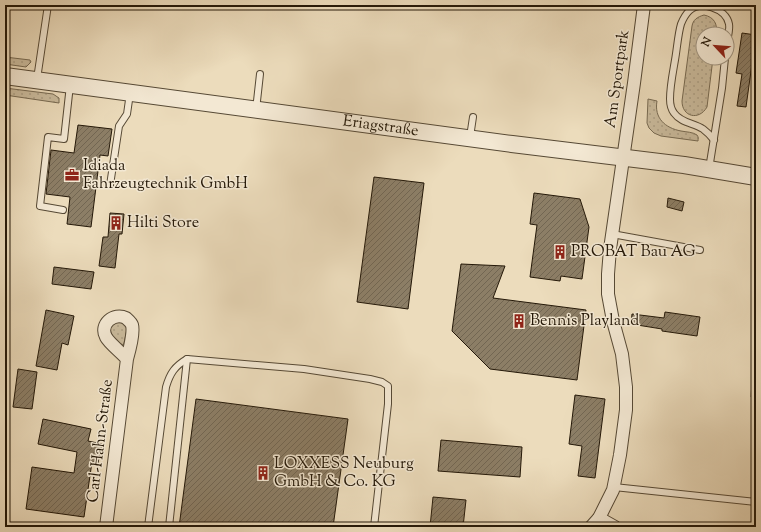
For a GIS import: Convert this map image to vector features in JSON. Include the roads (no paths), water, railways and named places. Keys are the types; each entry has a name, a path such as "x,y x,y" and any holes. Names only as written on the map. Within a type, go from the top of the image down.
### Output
{"street":[{"name":"Am Sportpark","path":"595,522 613,490 620,455 626,410 626,387 622,354 612,321 608,294 608,274 612,234 644,5"},
{"name":"Eriagstraße","path":"5,76 709,169 756,177"},
{"name":"Carl-Hahn-Straße","path":"106,527 127,359"},
{"path":"595,522 615,527"}],"lane":[{"path":"37,80 48,5"},
{"path":"714,140 702,129 679,118 670,106 670,98 681,24 684,16 697,6 705,6 720,12 726,17 729,26"},
{"path":"709,169 724,66"},
{"path":"256,110 260,74"},
{"path":"63,210 40,206 48,137 64,139 70,85"},
{"path":"110,185 118,126 127,114 130,93"},
{"path":"469,138 473,117"},
{"path":"612,234 700,250"},
{"path":"148,527 166,387 169,376 180,363 188,359 304,369 370,379 382,382 388,386 388,404 374,527"},
{"path":"169,527 188,359"},
{"path":"614,486 756,502"}],"place":[{"name":"Idiada Fahrzeugtechnik GmbH","path":"72,175"},
{"name":"Hilti Store","path":"116,223"},
{"name":"PROBAT Bau AG","path":"560,252"},
{"name":"Bennis Playland","path":"519,321"},
{"name":"LOXXESS Neuburg GmbH & Co. KG","path":"263,473"}]}
